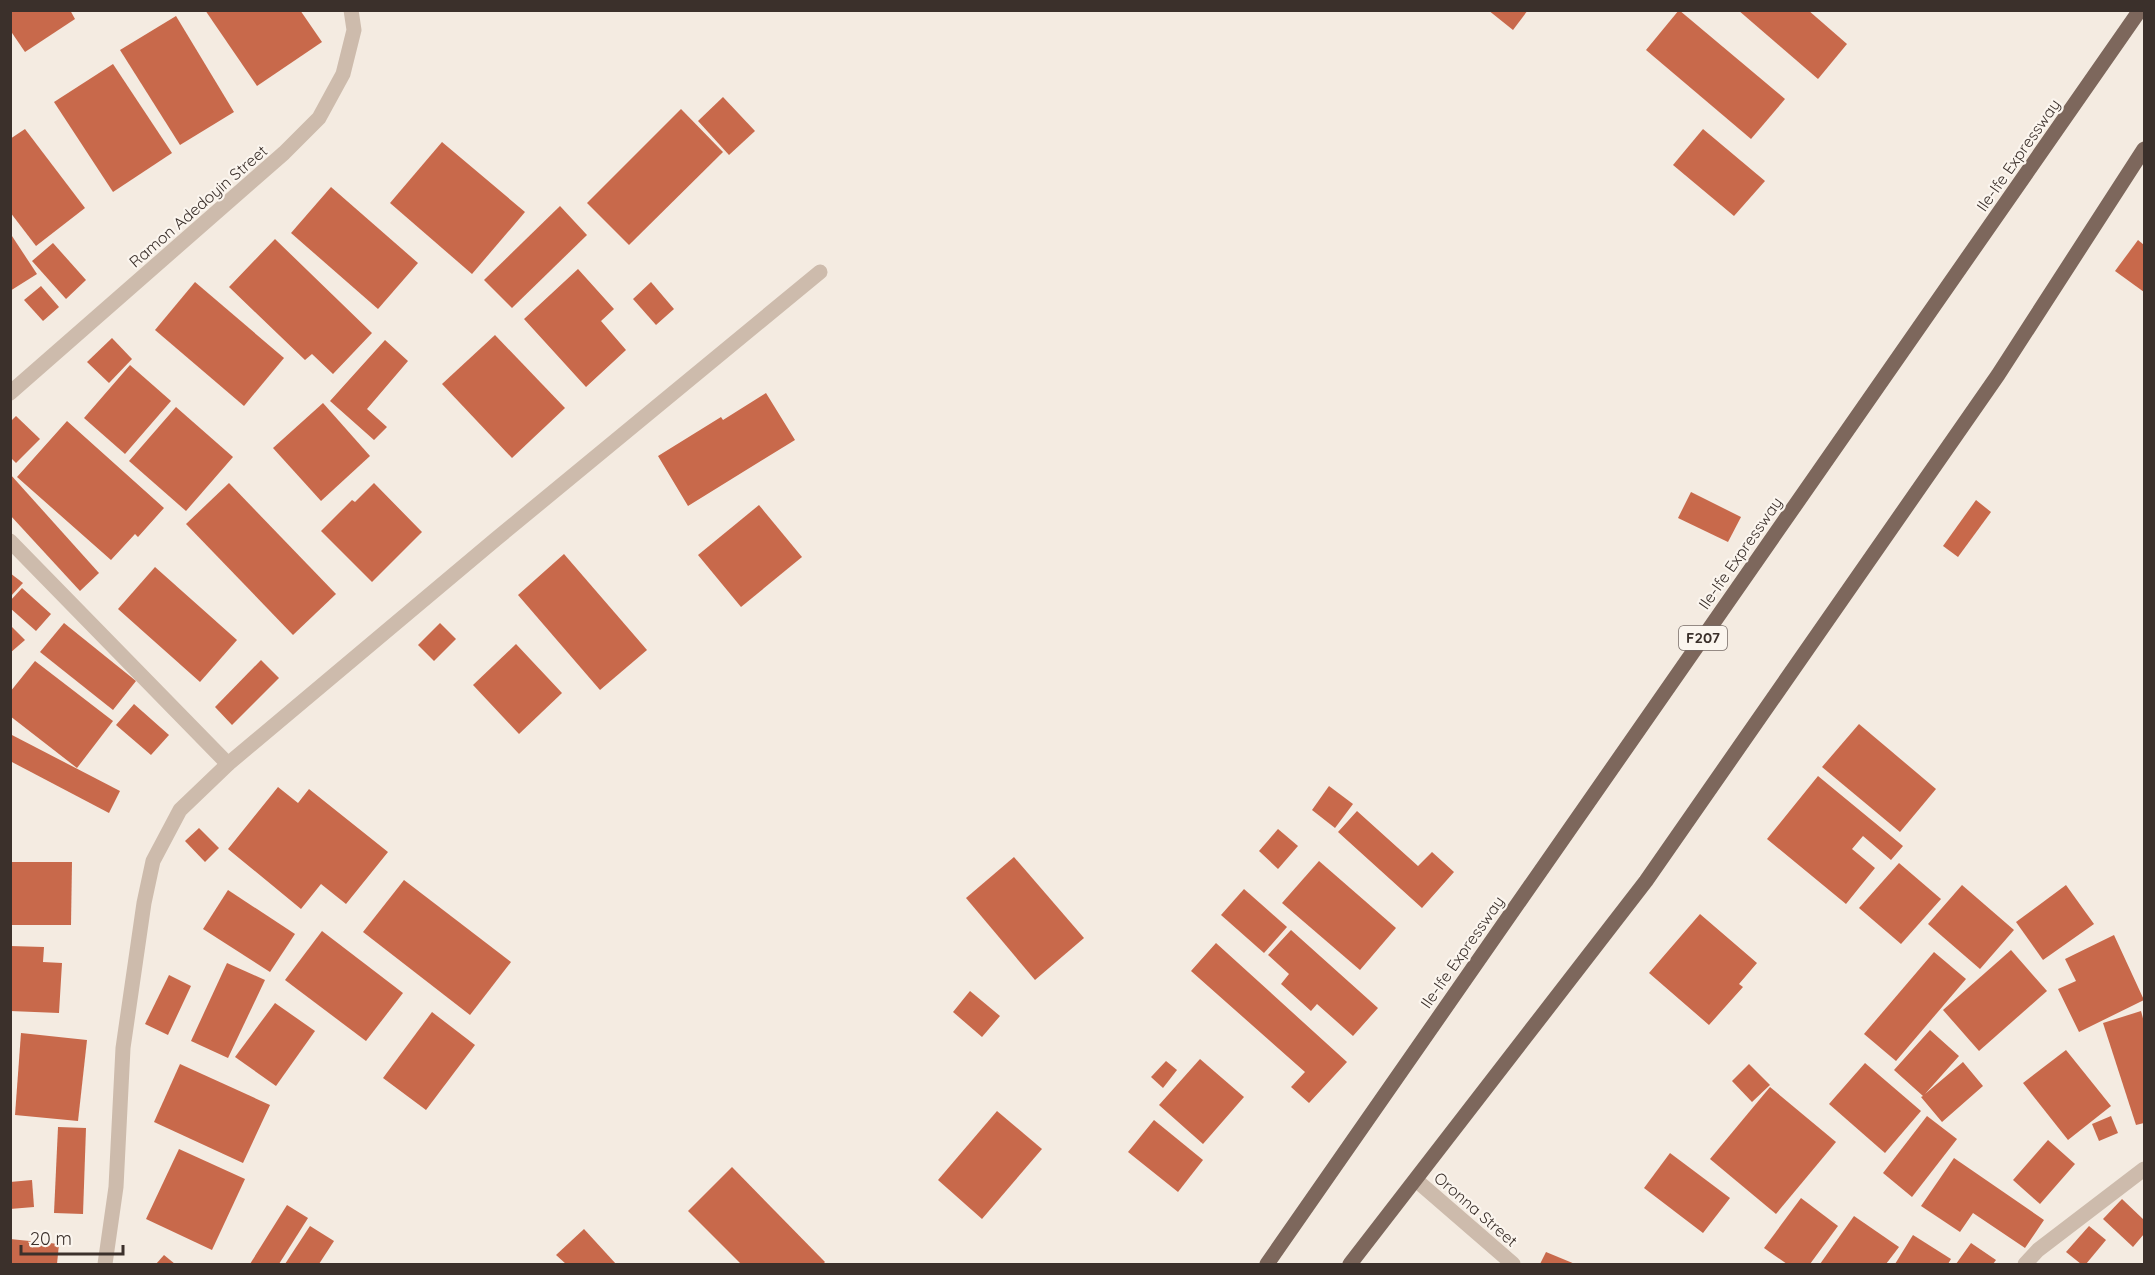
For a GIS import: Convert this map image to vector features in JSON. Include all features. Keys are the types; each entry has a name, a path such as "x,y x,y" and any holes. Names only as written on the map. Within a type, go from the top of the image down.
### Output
{"main road":[{"name":"Ile-Ife Expressway","path":"1267,1264 2140,10"},
{"path":"1350,1264 1646,881 1998,375 2145,149"}],"street":[{"name":"Ramon Adedoyin Street","path":"10,393 284,153 319,118 343,74 354,30 351,10"},
{"path":"105,1264 116,1187 123,1048 144,903 153,861 180,810 228,764 820,272"},
{"path":"10,541 228,764"},
{"path":"2025,1264 2038,1250 2145,1169"},
{"name":"Oronna Street","path":"1416,1180 1513,1264"}],"building":[{"path":"10,10 70,10 75,19 25,52 10,30"},
{"path":"205,10 300,10 322,42 257,86"},
{"path":"1488,10 1528,10 1513,30"},
{"path":"1679,10 1785,99 1751,139 1646,50"},
{"path":"1738,10 1808,10 1847,44 1818,79"},
{"path":"176,16 234,112 180,145 120,50"},
{"path":"113,64 172,153 113,192 54,102"},
{"path":"723,97 755,131 729,155 698,121"},
{"path":"681,109 723,152 629,245 587,203"},
{"path":"25,129 85,208 36,246 10,212 10,139"},
{"path":"1703,129 1765,181 1734,216 1673,165"},
{"path":"442,142 525,212 472,274 390,203"},
{"path":"331,187 418,263 378,309 291,233"},
{"path":"560,206 587,235 512,308 484,280"},
{"path":"10,233 37,274 10,291"},
{"path":"275,239 372,333 333,374 312,354 305,360 229,287"},
{"path":"2138,240 2144,245 2144,292 2115,271"},
{"path":"53,243 86,280 66,299 32,261"},
{"path":"578,269 614,309 601,321 626,350 586,387 524,319"},
{"path":"195,282 284,358 244,406 155,330"},
{"path":"651,282 674,309 656,325 633,299"},
{"path":"41,286 59,307 43,321 24,300"},
{"path":"495,335 565,408 512,458 442,384"},
{"path":"112,338 132,359 109,383 87,362"},
{"path":"385,340 408,361 367,409 387,427 374,440 330,401"},
{"path":"130,365 171,401 125,454 84,418"},
{"path":"766,393 795,440 688,506 658,456 721,417 723,420"},
{"path":"323,403 370,456 321,501 273,448"},
{"path":"176,407 233,457 186,511 129,461"},
{"path":"16,416 40,439 16,463 10,457 10,422"},
{"path":"67,421 164,508 138,537 135,534 111,560 17,477"},
{"path":"10,474 99,573 80,591 10,515"},
{"path":"229,483 336,594 293,635 186,524"},
{"path":"374,483 422,532 372,582 321,531 352,500 355,502"},
{"path":"1691,492 1741,517 1728,542 1678,518"},
{"path":"1976,500 1991,512 1958,557 1943,546"},
{"path":"759,505 802,557 741,607 698,555"},
{"path":"564,554 647,650 600,690 518,595"},
{"path":"155,567 237,640 200,682 118,609"},
{"path":"10,573 23,583 10,597"},
{"path":"22,588 51,614 36,631 10,608 10,601"},
{"path":"64,623 136,681 113,710 40,652"},
{"path":"440,623 456,639 434,661 418,645"},
{"path":"10,625 25,640 10,653"},
{"path":"516,644 562,693 519,734 473,685"},
{"path":"261,660 279,678 232,725 215,707"},
{"path":"35,661 113,721 77,768 10,716 10,692"},
{"path":"134,704 169,735 151,755 116,725"},
{"path":"1859,724 1936,789 1900,832 1822,767"},
{"path":"10,734 120,791 109,813 10,761"},
{"path":"1818,776 1903,846 1891,860 1863,836 1852,849 1875,868 1846,904 1767,839"},
{"path":"1329,786 1353,804 1335,828 1312,810"},
{"path":"278,787 298,803 309,789 388,852 346,904 321,884 301,909 228,849"},
{"path":"1357,811 1418,866 1432,852 1454,872 1422,908 1338,832"},
{"path":"199,828 219,848 205,862 185,841"},
{"path":"1278,829 1298,846 1278,869 1259,851"},
{"path":"1014,857 1084,938 1035,980 966,898"},
{"path":"1319,861 1396,928 1360,970 1282,903"},
{"path":"10,862 72,862 71,925 10,925"},
{"path":"1899,863 1941,899 1901,944 1859,908"},
{"path":"404,880 511,962 470,1015 363,932"},
{"path":"1962,885 2014,930 1980,969 1928,924"},
{"path":"2066,885 2094,924 2043,960 2016,922"},
{"path":"1244,889 1287,927 1264,953 1221,915"},
{"path":"228,890 295,934 270,972 203,929"},
{"path":"1700,914 1757,963 1739,984 1743,987 1709,1025 1649,973"},
{"path":"1291,930 1378,1008 1353,1036 1317,1004 1311,1011 1281,984 1289,974 1268,955"},
{"path":"322,931 403,993 366,1041 285,980"},
{"path":"2114,935 2144,1000 2079,1032 2058,989 2076,981 2065,959"},
{"path":"1216,943 1347,1062 1309,1103 1291,1087 1305,1072 1191,971"},
{"path":"10,946 44,947 43,962 62,963 59,1013 10,1011"},
{"path":"2011,950 2047,991 1979,1051 1943,1010"},
{"path":"1934,952 1966,979 1896,1061 1864,1034"},
{"path":"227,963 265,980 228,1058 191,1041"},
{"path":"169,975 191,986 168,1035 145,1024"},
{"path":"970,991 1000,1016 982,1037 953,1012"},
{"path":"275,1003 315,1031 276,1086 235,1057"},
{"path":"2141,1011 2144,1022 2144,1123 2136,1125 2103,1023"},
{"path":"432,1012 475,1045 426,1110 383,1078"},
{"path":"1930,1030 1959,1056 1925,1094 1963,1062 1983,1086 1942,1122 1921,1097 1923,1096 1894,1070"},
{"path":"21,1033 87,1040 78,1121 15,1115"},
{"path":"2066,1050 2111,1106 2068,1140 2023,1083"},
{"path":"1200,1059 1244,1097 1203,1144 1159,1105"},
{"path":"1166,1061 1177,1070 1163,1088 1151,1077"},
{"path":"1865,1063 1921,1111 1885,1153 1829,1104"},
{"path":"180,1064 270,1105 243,1163 154,1122"},
{"path":"1749,1064 1770,1085 1752,1102 1732,1081"},
{"path":"1770,1087 1836,1142 1776,1214 1710,1159"},
{"path":"997,1111 1042,1149 982,1219 938,1180"},
{"path":"1927,1116 1957,1139 1912,1197 1883,1173"},
{"path":"2111,1116 2118,1133 2099,1141 2092,1124"},
{"path":"1154,1120 1203,1160 1178,1192 1128,1152"},
{"path":"58,1127 86,1128 83,1214 54,1213"},
{"path":"2048,1140 2075,1164 2040,1204 2013,1180"},
{"path":"179,1149 245,1179 212,1250 146,1219"},
{"path":"1670,1153 1730,1198 1703,1233 1644,1188"},
{"path":"1954,1158 2044,1220 2025,1248 1973,1213 1960,1232 1921,1206"},
{"path":"732,1167 825,1262 823,1264 741,1264 688,1211"},
{"path":"32,1180 34,1207 10,1209 10,1182"},
{"path":"1801,1198 1838,1226 1810,1264 1787,1264 1764,1248"},
{"path":"2122,1199 2144,1220 2144,1234 2133,1247 2103,1219"},
{"path":"287,1205 308,1218 279,1264 250,1264"},
{"path":"1854,1216 1899,1247 1886,1264 1820,1264"},
{"path":"310,1226 334,1241 319,1264 285,1264"},
{"path":"2089,1226 2106,1240 2086,1264 2081,1264 2066,1252"},
{"path":"584,1229 616,1264 566,1264 556,1255"},
{"path":"1913,1235 1951,1259 1948,1264 1895,1264"},
{"path":"10,1239 59,1244 57,1264 10,1264"},
{"path":"1971,1243 1996,1260 1993,1264 1956,1264"},
{"path":"1546,1252 1575,1264 1540,1264"},
{"path":"164,1255 175,1264 156,1264"}]}
